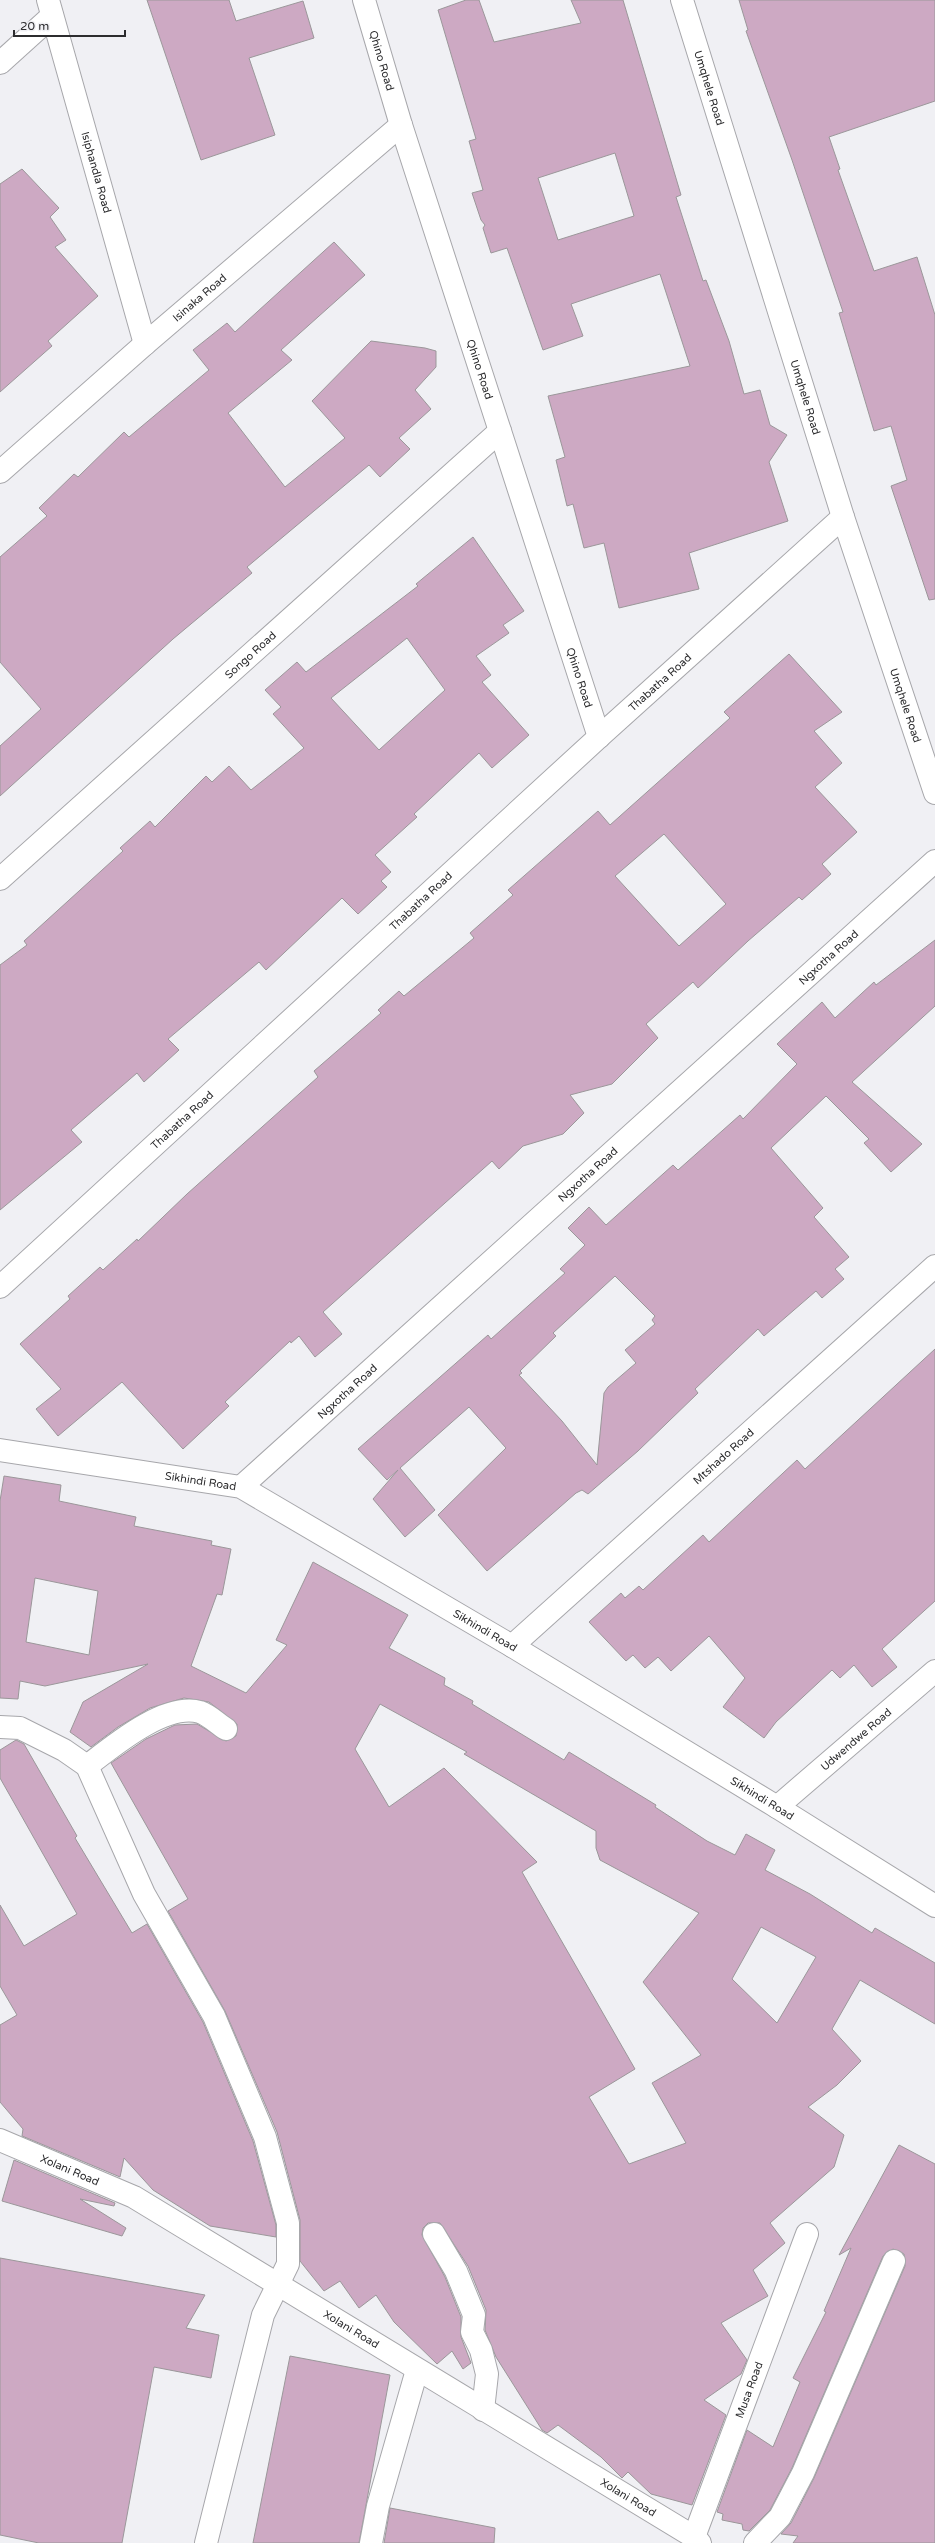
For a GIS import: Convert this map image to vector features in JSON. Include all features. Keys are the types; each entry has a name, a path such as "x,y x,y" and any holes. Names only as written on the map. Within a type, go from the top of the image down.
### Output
{"street":[{"name":"Qhino Road","path":"364,0 401,125 599,737"},
{"name":"Umqhele Road","path":"682,0 843,517 935,793"},
{"path":"0,63 50,8"},
{"name":"Isiphandla Road","path":"50,8 145,344"},
{"name":"Isinaka Road","path":"0,472 145,344 401,125"},
{"name":"Songo Road","path":"0,879 500,431"},
{"name":"Thabatha Road","path":"0,1287 599,737 843,517"},
{"name":"Ngxotha Road","path":"241,1487 935,861"},
{"name":"Mtshado Road","path":"512,1646 935,1266"},
{"name":"Sikhindi Road","path":"0,1450 241,1487 512,1646 777,1807 935,1906"},
{"name":"Udwendwe Road","path":"777,1807 935,1671"},
{"path":"87,1766 132,1733 164,1716 184,1710 201,1712 226,1729"},
{"path":"0,1727 20,1728 64,1750 87,1766 144,1894 214,2016 265,2137 288,2222 288,2264 263,2315 206,2543"},
{"name":"Xolani Road","path":"0,2140 134,2197 697,2540"},
{"path":"434,2234 456,2271 474,2315 472,2332 481,2350 487,2374 483,2410"},
{"name":"Musa Road","path":"697,2540 807,2234"},
{"path":"755,2543 780,2517 803,2473 894,2261"},
{"path":"371,2543 378,2506 417,2370"}],"building":[{"path":"147,0 229,0 236,21 303,1 314,38 249,58 275,135 201,160"},
{"path":"466,0 479,0 494,42 581,23 571,0 623,0 681,195 676,197 703,281 706,280 729,341 744,394 760,390 770,425 787,435 769,462 788,521 689,553 699,589 619,608 604,543 584,548 573,504 567,506 556,460 565,457 548,396 690,366 660,274 571,304 583,336 543,350 507,248 491,253 483,228 485,225 481,220 472,193 483,190 469,141 476,139 438,10","holes":["615,153 634,216 558,240 538,178"]},
{"path":"739,0 935,0 935,101 829,137 840,169 838,170 874,271 917,257 935,315 935,599 929,600 891,486 907,480 891,426 874,431 839,313 843,312 792,160 746,31 748,30"},
{"path":"22,169 59,208 50,217 66,240 55,247 98,296 48,341 52,346 0,392 0,184"},
{"path":"334,242 365,275 281,350 292,360 228,413 285,487 345,438 312,401 371,341 425,348 436,351 436,367 415,390 431,409 399,438 410,449 380,477 369,465 247,567 252,573 173,639 0,796 0,746 41,709 0,662 0,557 47,516 39,508 74,474 78,477 124,432 129,437 209,370 193,350 227,323 235,332"},
{"path":"473,537 524,611 503,625 509,633 476,656 491,675 482,682 529,735 492,768 479,753 414,814 417,817 375,855 391,872 381,881 387,887 358,914 342,898 266,970 259,962 168,1039 179,1050 144,1082 137,1073 71,1130 82,1142 0,1210 0,965 27,945 24,941 123,851 120,848 150,821 155,827 206,776 212,782 229,766 251,790 304,748 273,714 281,707 265,690 297,662 306,672 418,586 416,584","holes":["407,638 445,690 379,750 331,698"]},
{"path":"789,654 842,712 814,731 842,763 815,787 857,832 822,864 831,874 802,900 799,897 748,941 698,988 693,982 646,1024 658,1038 612,1084 570,1095 584,1113 563,1134 523,1146 499,1169 492,1161 323,1312 342,1334 315,1357 299,1336 291,1343 290,1341 225,1402 229,1406 183,1449 122,1382 58,1436 36,1409 61,1389 20,1344 70,1299 68,1296 100,1267 103,1270 137,1239 138,1241 187,1194 318,1077 314,1071 381,1013 378,1010 399,991 404,996 474,938 470,933 513,895 508,890 598,811 610,825 730,718 724,712","holes":["664,834 726,904 679,946 615,876"]},
{"path":"935,940 935,1006 852,1082 922,1144 891,1172 864,1143 869,1139 826,1096 771,1148 823,1208 814,1217 849,1257 835,1269 844,1279 822,1298 816,1291 764,1336 758,1329 695,1389 698,1393 638,1451 588,1494 582,1490 576,1493 487,1571 438,1515 506,1448 469,1407 400,1468 435,1510 405,1537 373,1499 398,1470 387,1480 358,1449 488,1335 491,1339 565,1273 560,1269 585,1245 568,1228 589,1207 606,1225 673,1165 678,1170 740,1115 743,1119 797,1064 777,1044 822,1002 835,1018 874,982 876,985","holes":["615,1276 655,1316 652,1320 655,1324 625,1350 636,1363 608,1387 604,1393 597,1465 562,1421 519,1375 522,1373 520,1371 556,1336 553,1333"]},
{"path":"935,1349 935,1601 882,1649 897,1667 872,1687 854,1665 840,1678 832,1670 776,1722 764,1738 723,1707 745,1678 709,1636 671,1671 658,1657 645,1668 633,1655 626,1661 589,1622 621,1593 625,1598 639,1586 643,1590 703,1535 709,1542 797,1460 805,1469"},
{"path":"4,1476 61,1485 59,1501 136,1517 134,1526 212,1541 211,1545 231,1549 222,1595 217,1594 191,1666 246,1693 287,1645 276,1640 313,1562 408,1615 389,1648 445,1678 444,1685 473,1701 472,1704 564,1760 569,1752 656,1805 655,1807 707,1841 735,1855 746,1834 775,1850 765,1870 810,1894 872,1933 875,1928 935,1963 935,2024 860,1980 832,2029 861,2061 837,2085 808,2107 844,2135 834,2167 770,2223 785,2243 753,2270 768,2296 721,2323 747,2360 741,2374 704,2400 726,2415 692,2505 651,2494 628,2472 622,2478 601,2457 558,2425 547,2433 542,2430 496,2357 485,2330 486,2310 468,2266 440,2223 428,2223 423,2228 422,2235 445,2277 461,2317 461,2337 471,2363 463,2369 452,2351 437,2364 394,2322 376,2295 359,2308 340,2281 324,2291 300,2261 300,2220 277,2132 225,2011 168,1911 188,1899 111,1763 146,1739 175,1725 197,1724 226,1741 236,1736 237,1724 209,1702 184,1698 150,1708 118,1727 91,1747 70,1732 83,1702 148,1664 45,1686 20,1681 18,1699 0,1698 0,1501","holes":["35,1578 98,1591 89,1655 26,1642","380,1704 467,1752 464,1754 596,1831 596,1848 600,1860 699,1913 643,1982 701,2055 652,2083 686,2143 629,2164 589,2097 635,2069 522,1872 537,1862 444,1768 389,1807 355,1749","761,1927 816,1957 777,2023 732,1979"]},
{"path":"16,1740 24,1744 77,1836 75,1838 132,1933 147,1924 203,2022 253,2141 276,2225 276,2237 210,2226 153,2190 124,2158 120,2177 22,2136 23,2129 0,2102 0,2025 17,2015 0,1986 0,1905 24,1946 77,1914 0,1778 0,1750"},
{"path":"899,2145 935,2164 935,2543 793,2543 798,2536 781,2534 791,2523 814,2478 905,2266 904,2254 893,2249 883,2256 792,2468 770,2510 749,2531 743,2530 742,2524 722,2520 723,2514 717,2512 747,2430 773,2447 800,2382 793,2378 826,2312 824,2311 851,2248 839,2255"},
{"path":"14,2160 115,2203 114,2206 80,2199 126,2228 122,2236 2,2201"},
{"path":"0,2258 205,2295 186,2328 219,2335 211,2378 154,2367 122,2543 39,2543 0,2535"},
{"path":"290,2356 390,2375 359,2543 253,2543"},
{"path":"390,2508 495,2528 494,2543 384,2543"}]}
